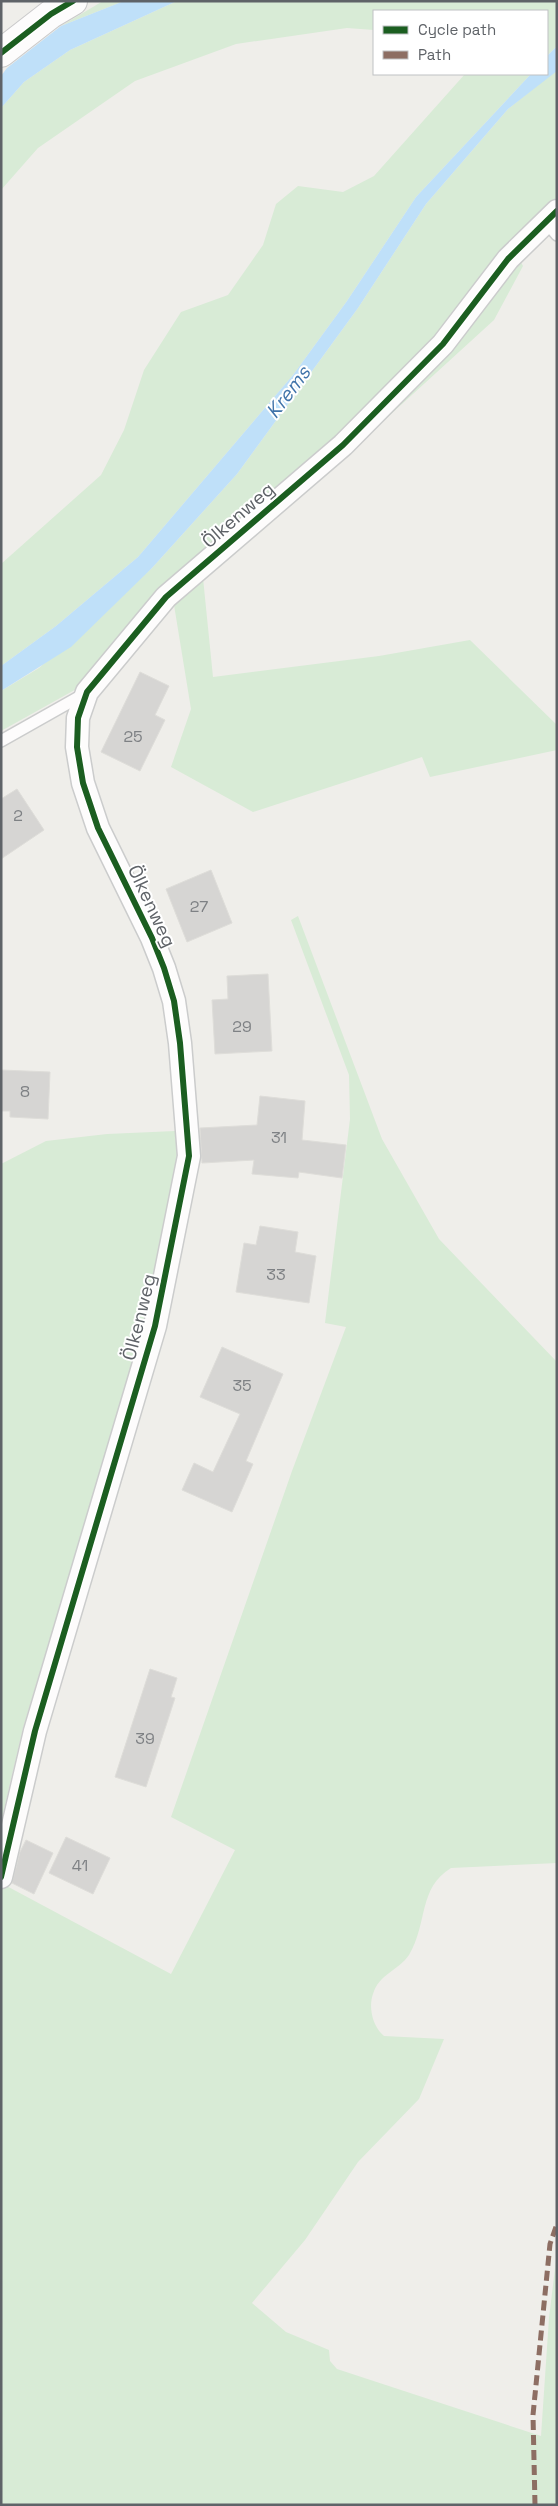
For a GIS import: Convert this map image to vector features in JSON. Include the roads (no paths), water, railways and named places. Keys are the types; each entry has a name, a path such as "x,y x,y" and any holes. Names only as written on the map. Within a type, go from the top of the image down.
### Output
{"main road":[{"path":"1,53 51,14 73,1"}],"street":[{"name":"Ölkenweg","path":"2,1877 35,1731 155,1326 189,1156 180,1043 174,1001 152,938 98,828 83,783 77,747 78,718 87,692 166,597 343,444 443,344 508,258 553,222"}],"lane":[{"path":"1,741 87,692"}],"water":[{"path":"124,1 177,1 70,50 24,82 1,108 1,76 7,68 61,26"},
{"name":"Krems","path":"557,46 557,71 508,109 426,204 358,308 237,474 152,568 71,647 1,691 1,666 56,626 138,557 293,375 347,301 416,197 530,75 548,75 548,55"}]}
